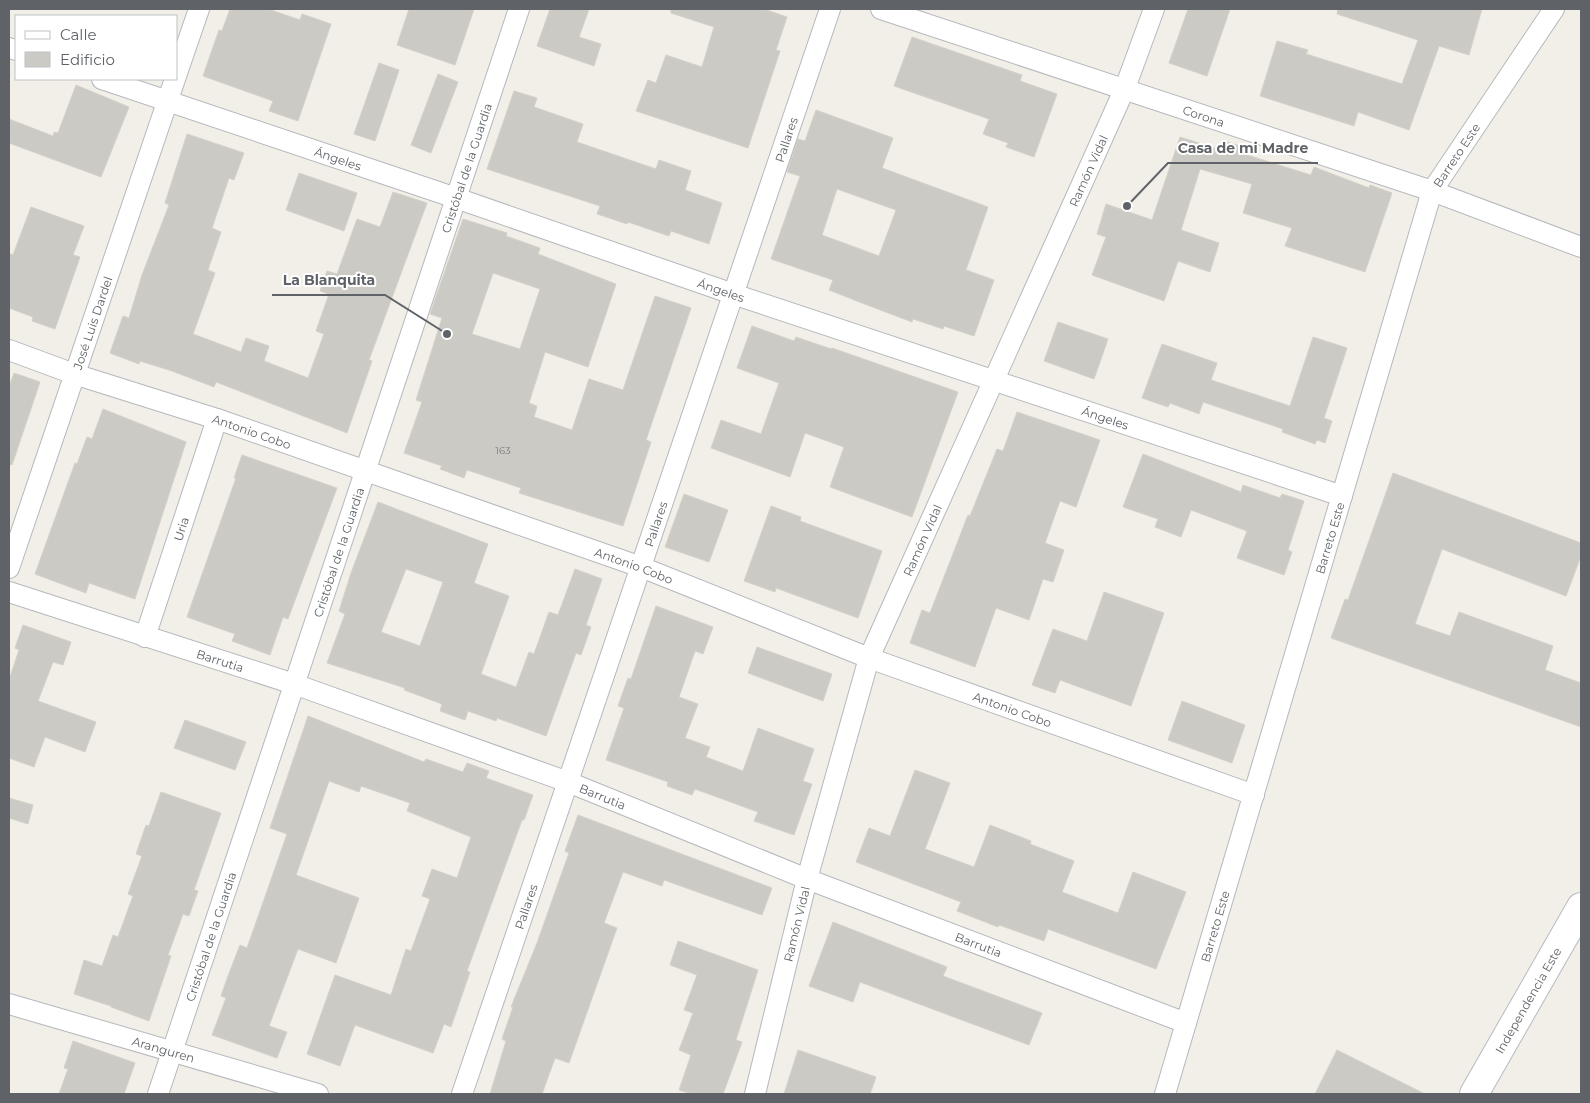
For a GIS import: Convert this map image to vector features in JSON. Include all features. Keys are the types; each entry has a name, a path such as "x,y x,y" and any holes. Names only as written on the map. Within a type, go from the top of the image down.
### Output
{"main road":[{"name":"Independencia Este","path":"1474,1094 1581,907"}],"street":[{"name":"José Luis Dardel","path":"178,71 198,9"},
{"name":"Cristóbal de la Guardia","path":"158,1094 519,9"},
{"name":"Pallares","path":"462,1094 830,9"},
{"name":"Corona","path":"881,9 1125,88 1432,191 1581,248"},
{"name":"Ramón Vidal","path":"755,1094 807,879 869,658 992,380 1125,88 1154,9"},
{"name":"Barreto Este","path":"1165,1094 1432,191 1554,9"},
{"name":"Ángeles","path":"105,80 456,198 733,294 1342,496"},
{"name":"José Luis Dardel","path":"9,568 175,80"},
{"name":"Antonio Cobo","path":"9,350 74,374 217,419 364,472 641,567 869,658 1254,795"},
{"name":"Uria","path":"144,637 217,419"},
{"name":"Barrutia","path":"9,592 294,684 568,782 807,879 1186,1023"},
{"name":"Aranguren","path":"9,1004 318,1094"}],"building":[{"path":"230,9 268,9 300,20 302,14 331,24 298,121 269,111 273,101 203,76 219,30 222,31"},
{"path":"409,9 474,9 455,65 397,45"},
{"path":"550,9 589,9 579,37 601,44 594,66 537,46"},
{"path":"671,9 764,9 787,17 776,50 780,51 748,148 636,111 648,80 656,83 666,55 702,67 714,27 671,13"},
{"path":"1188,9 1230,9 1207,76 1169,63"},
{"path":"1338,9 1482,9 1469,55 1439,46 1409,130 1358,112 1354,126 1260,96 1277,41 1308,50 1306,54 1402,84 1418,40 1337,14"},
{"path":"912,37 1022,75 1020,81 1057,94 1034,157 1006,147 1008,143 983,134 989,119 894,86"},
{"path":"379,63 399,70 375,141 354,134"},
{"path":"438,74 458,82 431,153 411,145"},
{"path":"76,85 129,107 101,177 9,143 9,119 53,136 54,132 58,133"},
{"path":"514,91 537,98 534,107 583,124 577,142 656,169 659,160 691,171 685,190 722,203 709,244 671,231 669,236 597,214 600,206 487,169"},
{"path":"816,110 893,138 882,168 988,207 966,270 994,280 974,336 944,326 943,329 913,319 912,322 829,290 833,280 771,259 800,176 787,172 798,139 805,141","holes":["837,189 896,210 879,256 822,235"]},
{"path":"187,134 244,153 234,180 229,178 212,228 221,232 208,270 215,273 193,334 241,352 246,338 269,346 264,361 308,378 324,334 316,331 329,294 320,291 327,271 337,274 357,219 380,227 393,192 427,203 369,360 372,361 347,433 216,382 214,387 172,371 140,361 139,364 110,353 123,316 129,318 142,275 169,205 165,203"},
{"path":"1180,137 1221,150 1224,141 1249,149 1247,155 1311,175 1314,167 1369,188 1370,185 1392,193 1365,272 1285,246 1292,228 1243,213 1252,184 1200,169 1181,230 1219,243 1210,272 1178,261 1164,301 1092,275 1106,237 1097,234 1106,204 1152,220"},
{"path":"299,173 357,193 344,231 286,210"},
{"path":"31,207 84,226 73,255 80,257 55,329 32,321 33,317 9,308 9,253 13,255"},
{"path":"463,219 507,233 506,236 540,248 538,254 616,284 588,367 545,352 529,403 537,406 534,417 572,430 589,379 623,390 655,296 691,308 646,440 651,442 623,526 519,493 521,488 467,470 464,478 440,469 442,466 404,453 422,402 416,400 442,318 430,314","holes":["493,273 540,289 520,349 472,334"]},
{"path":"1058,322 1108,339 1094,379 1044,361"},
{"path":"752,326 794,341 796,337 832,348 958,392 912,517 830,487 844,447 805,433 790,477 711,448 721,420 761,434 779,383 737,368"},
{"path":"1313,337 1347,348 1324,418 1332,421 1325,443 1317,440 1315,444 1282,432 1283,429 1203,402 1199,414 1170,403 1168,407 1142,398 1162,344 1217,363 1211,380 1290,406"},
{"path":"14,373 40,382 12,465 9,464 9,387"},
{"path":"103,409 186,442 135,599 89,583 86,593 35,574 75,463 77,464 87,437 92,439"},
{"path":"1017,412 1100,440 1076,507 1060,501 1045,543 1064,550 1053,582 1043,579 1029,620 996,608 975,667 910,643 922,610 930,613 968,515 970,516 997,449 1003,451"},
{"path":"1143,454 1241,492 1243,485 1280,498 1282,494 1304,501 1288,550 1292,552 1284,575 1237,558 1247,531 1191,510 1181,537 1155,527 1158,519 1123,507"},
{"path":"242,455 337,488 288,619 283,617 270,655 232,641 235,634 187,617 236,478 234,478"},
{"path":"1393,473 1581,543 1581,556 1566,596 1442,549 1415,624 1450,636 1459,612 1553,646 1545,670 1581,683 1581,727 1331,638 1345,599 1348,600"},
{"path":"684,494 728,510 709,562 665,547"},
{"path":"378,502 488,544 474,583 509,596 481,674 516,687 529,652 534,654 549,612 558,615 575,569 602,579 586,625 591,627 581,655 576,653 546,736 497,718 496,721 468,711 465,720 440,711 442,704 404,690 405,688 327,663 345,614 339,611 351,573","holes":["406,569 443,582 420,646 381,632"]},
{"path":"771,506 801,517 800,521 882,551 858,618 776,588 775,592 744,581"},
{"path":"1104,592 1164,613 1131,706 1060,680 1055,693 1032,685 1053,629 1087,641"},
{"path":"656,606 713,627 703,654 695,651 679,697 698,704 685,738 710,747 706,757 743,771 758,728 814,749 803,781 812,784 794,835 754,821 758,812 695,789 692,795 667,786 668,782 606,760 624,708 618,706 628,678 631,679"},
{"path":"23,625 71,642 63,665 53,662 38,701 96,722 85,752 45,737 34,767 9,758 9,680 19,650 15,648"},
{"path":"757,647 832,674 823,701 748,673"},
{"path":"1182,701 1245,725 1232,763 1168,740"},
{"path":"308,716 424,762 426,759 463,772 467,763 489,771 486,778 533,795 524,820 522,820 467,971 470,972 451,1027 444,1024 433,1053 355,1025 340,1066 307,1054 335,975 391,995 406,949 411,951 430,899 422,896 432,869 457,878 471,837 407,811 410,803 361,786 359,792 329,781 296,875 359,898 336,963 298,949 269,1026 287,1032 277,1058 212,1035 226,998 221,996 228,976 240,945 247,948 287,834 270,828"},
{"path":"185,720 246,742 235,770 174,748"},
{"path":"915,770 950,783 925,849 974,867 990,825 1031,841 1030,844 1074,861 1062,892 1118,913 1133,872 1186,892 1156,969 1048,929 1044,941 999,925 998,927 957,911 961,902 856,862 869,828 890,836"},
{"path":"161,792 221,813 194,890 198,891 189,916 183,914 168,955 171,956 149,1021 74,994 84,960 102,966 113,935 118,937 133,896 128,894 142,856 136,854 146,825 149,826"},
{"path":"9,798 33,805 28,824 9,818"},
{"path":"578,815 772,888 762,915 664,880 662,886 623,872 604,923 617,928 569,1063 555,1058 542,1094 490,1094 506,1041 502,1039 513,1007 511,1007 537,943 569,853 565,851"},
{"path":"833,922 947,967 943,976 1042,1013 1029,1045 860,982 853,1002 809,986"},
{"path":"678,941 758,970 736,1040 742,1042 723,1094 692,1094 679,1090 691,1055 679,1050 693,1013 684,1010 697,975 670,965"},
{"path":"73,1041 135,1063 124,1094 59,1094 68,1069 64,1068"},
{"path":"798,1050 876,1077 870,1094 784,1094"},
{"path":"1337,1050 1425,1094 1315,1094"}],"place":[{"name":"Casa de mi Madre","path":"1127,206"},
{"name":"La Blanquita","path":"447,334"}]}
